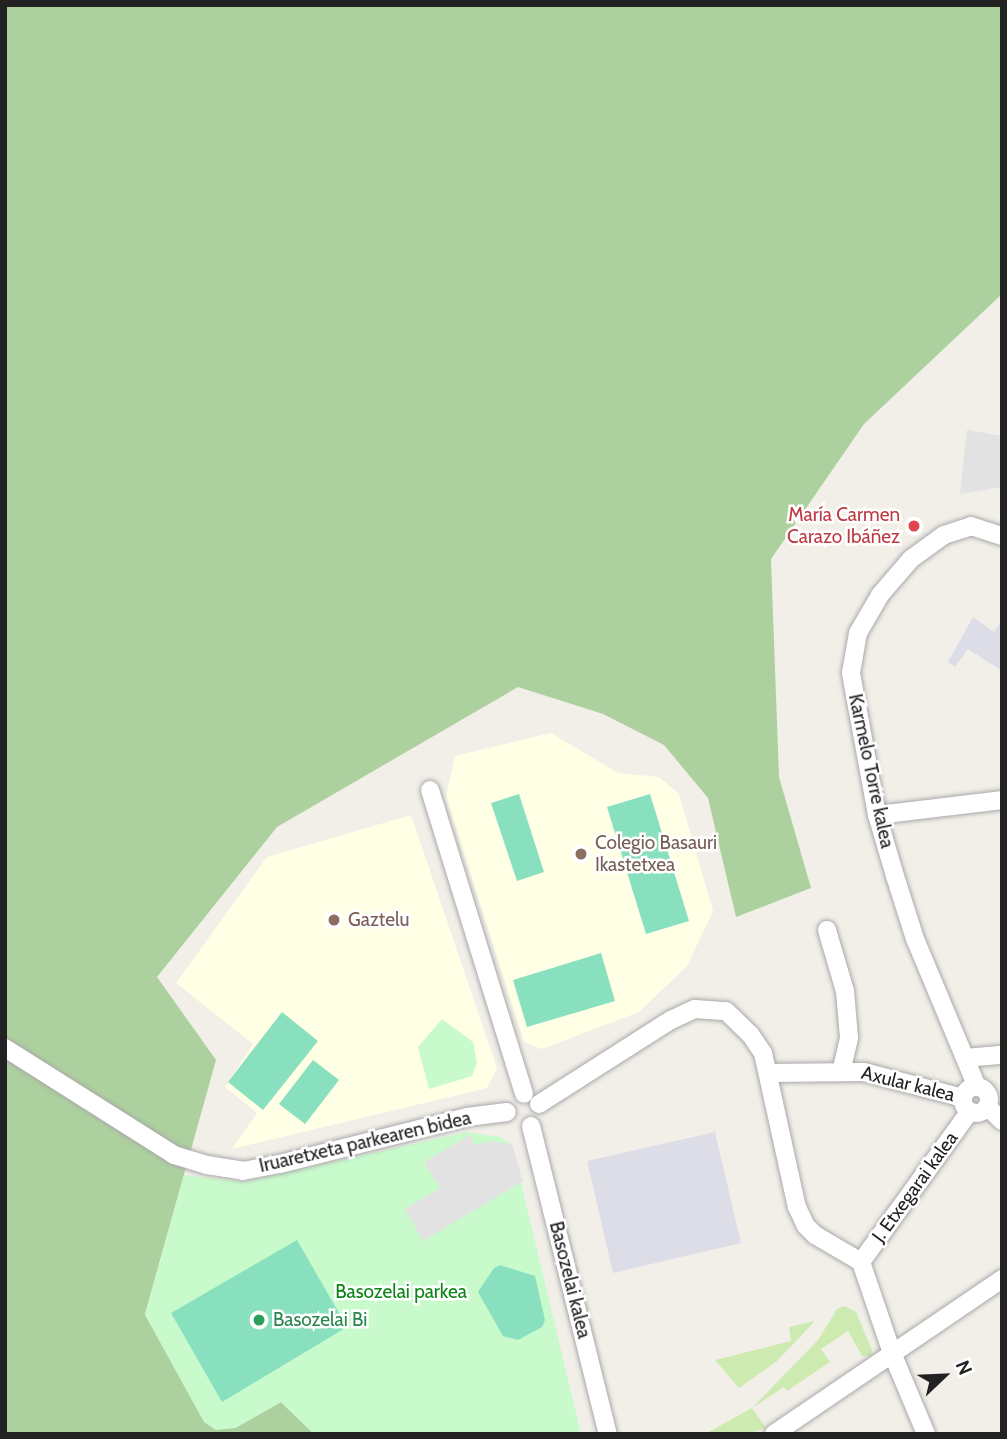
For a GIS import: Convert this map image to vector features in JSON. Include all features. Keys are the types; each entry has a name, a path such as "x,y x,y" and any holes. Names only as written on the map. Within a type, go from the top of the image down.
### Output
{"street":[{"name":"Karmelo Torre kalea","path":"974,1100 965,1058 915,939 877,815 851,673 858,633 880,595 911,559 944,535 971,526 1002,536"},
{"path":"430,790 524,1094"},
{"path":"877,815 1002,800"},
{"path":"827,930 845,991 849,1038 842,1069"},
{"path":"539,1104 671,1020 695,1009 726,1012 750,1034 763,1053 797,1208 806,1226 815,1235 860,1262 892,1353 926,1434"},
{"name":"Iruaretxeta parkearen bidea","path":"5,1048 174,1155 243,1171 467,1117 507,1112"},
{"path":"965,1058 1002,1055"},
{"name":"Axular kalea","path":"768,1073 842,1069 864,1072 974,1100"},
{"path":"524,1094 533,1097 539,1104 538,1119 531,1126 516,1125 507,1112 513,1097 524,1094"},
{"path":"974,1100 1002,1121"},
{"name":"J. Etxegarai kalea","path":"860,1262 974,1100"},
{"name":"Basozelai kalea","path":"531,1126 608,1434"},
{"path":"774,1434 1002,1279"}],"shaded area":[{"path":"967,430 1002,436 1002,487 960,494"},
{"path":"973,617 994,632 1002,620 1002,671 968,649 955,667 948,662"},
{"name":"Colegio Basauri Ikastetxea","path":"551,733 618,773 659,777 679,794 713,911 687,966 639,1012 542,1049 524,1042 446,797 455,756"},
{"name":"Gaztelu","path":"411,815 497,1068 487,1088 232,1149 257,1113 225,1087 253,1044 176,983 267,857"},
{"path":"715,1132 741,1243 613,1273 587,1161"},
{"path":"470,1135 475,1145 491,1141 512,1145 523,1181 423,1241 405,1209 440,1188 424,1162"}],"green space":[{"path":"5,5 1002,5 1002,294 864,424 771,559 779,777 811,888 736,917 708,798 664,745 603,714 518,687 277,827 157,977 216,1060 145,1314 235,1428 281,1402 314,1434 5,1434"},
{"path":"519,794 544,872 517,881 491,803"},
{"path":"650,794 689,921 646,934 607,807"},
{"path":"601,953 615,1001 527,1027 513,980"},
{"path":"282,1012 318,1041 263,1110 228,1082"},
{"path":"442,1019 473,1042 477,1063 472,1076 429,1089 418,1047"},
{"path":"313,1060 339,1080 305,1124 279,1104"},
{"name":"Basozelai parkea","path":"467,1132 499,1137 512,1145 581,1434 314,1434 281,1402 235,1428 216,1430 204,1422 145,1315 184,1175 243,1182"},
{"name":"Basozelai Bi","path":"297,1240 347,1327 222,1402 171,1313"},
{"path":"500,1265 535,1276 545,1320 542,1327 518,1340 503,1336 478,1292 494,1268"},
{"path":"845,1306 856,1312 872,1350 871,1356 862,1356 848,1331 821,1349 830,1362 787,1391 784,1387 752,1408 818,1340 837,1309"},
{"path":"815,1321 777,1361 739,1388 715,1360 791,1341 789,1327"},
{"path":"752,1408 766,1428 747,1434 705,1434"}],"place":[{"name":"María Carmen Carazo Ibáñez","path":"914,526"},
{"name":"Colegio Basauri Ikastetxea","path":"581,854"},
{"name":"Gaztelu","path":"334,920"},
{"name":"Basozelai Bi","path":"259,1320"}]}
